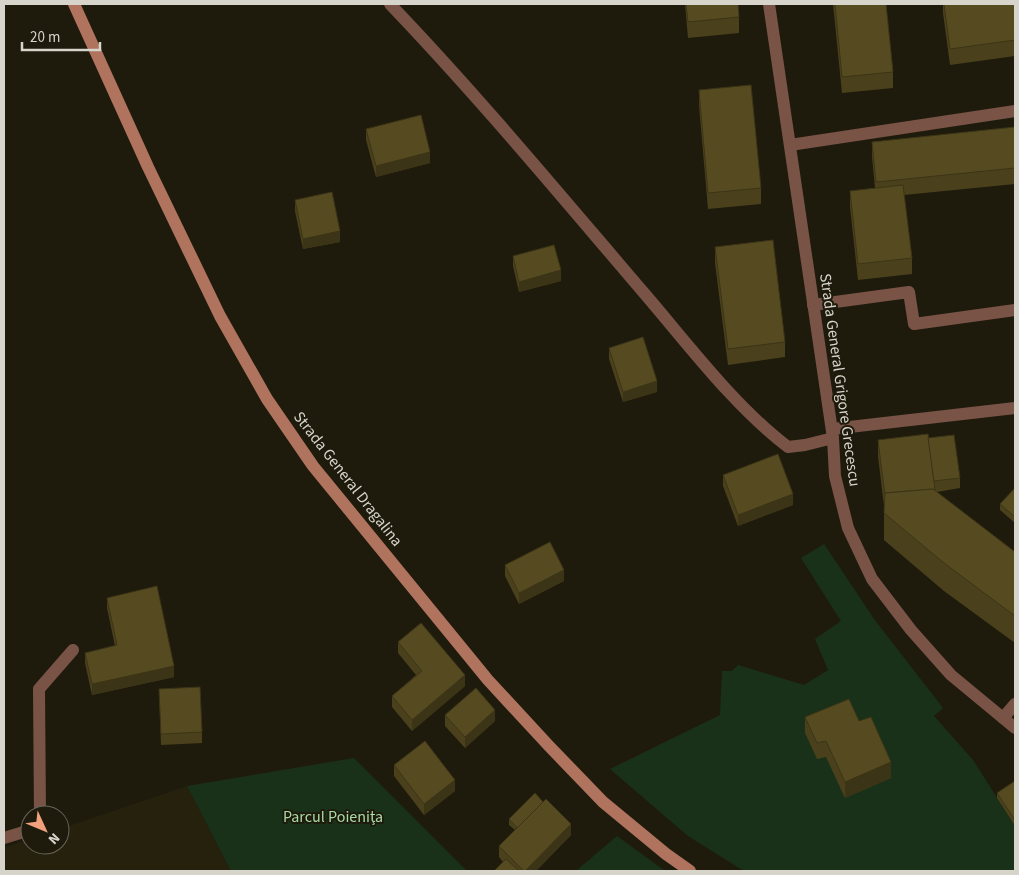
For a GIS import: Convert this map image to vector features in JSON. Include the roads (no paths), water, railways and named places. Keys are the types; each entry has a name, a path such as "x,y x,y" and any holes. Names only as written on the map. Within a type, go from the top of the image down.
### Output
{"main road":[{"name":"Strada General Dragalina","path":"74,4 148,167 220,316 267,399 313,466 488,680 549,746 603,802 666,854 690,871"}],"street":[{"path":"390,4 463,83 724,386 771,434 788,447 805,445 832,433 1015,408"},
{"name":"Strada General Grigore Grecescu","path":"770,4 832,433 835,476 848,528 872,579 911,630 951,675 1015,728"},
{"path":"790,145 1015,111"},
{"path":"813,305 909,292 914,324 1015,310"},
{"path":"40,805 39,689 73,650"},
{"path":"1003,718 1015,704"},
{"path":"4,838 20,833"}],"park label":[{"name":"Parcul Poieniţa","path":"333,817"}]}
